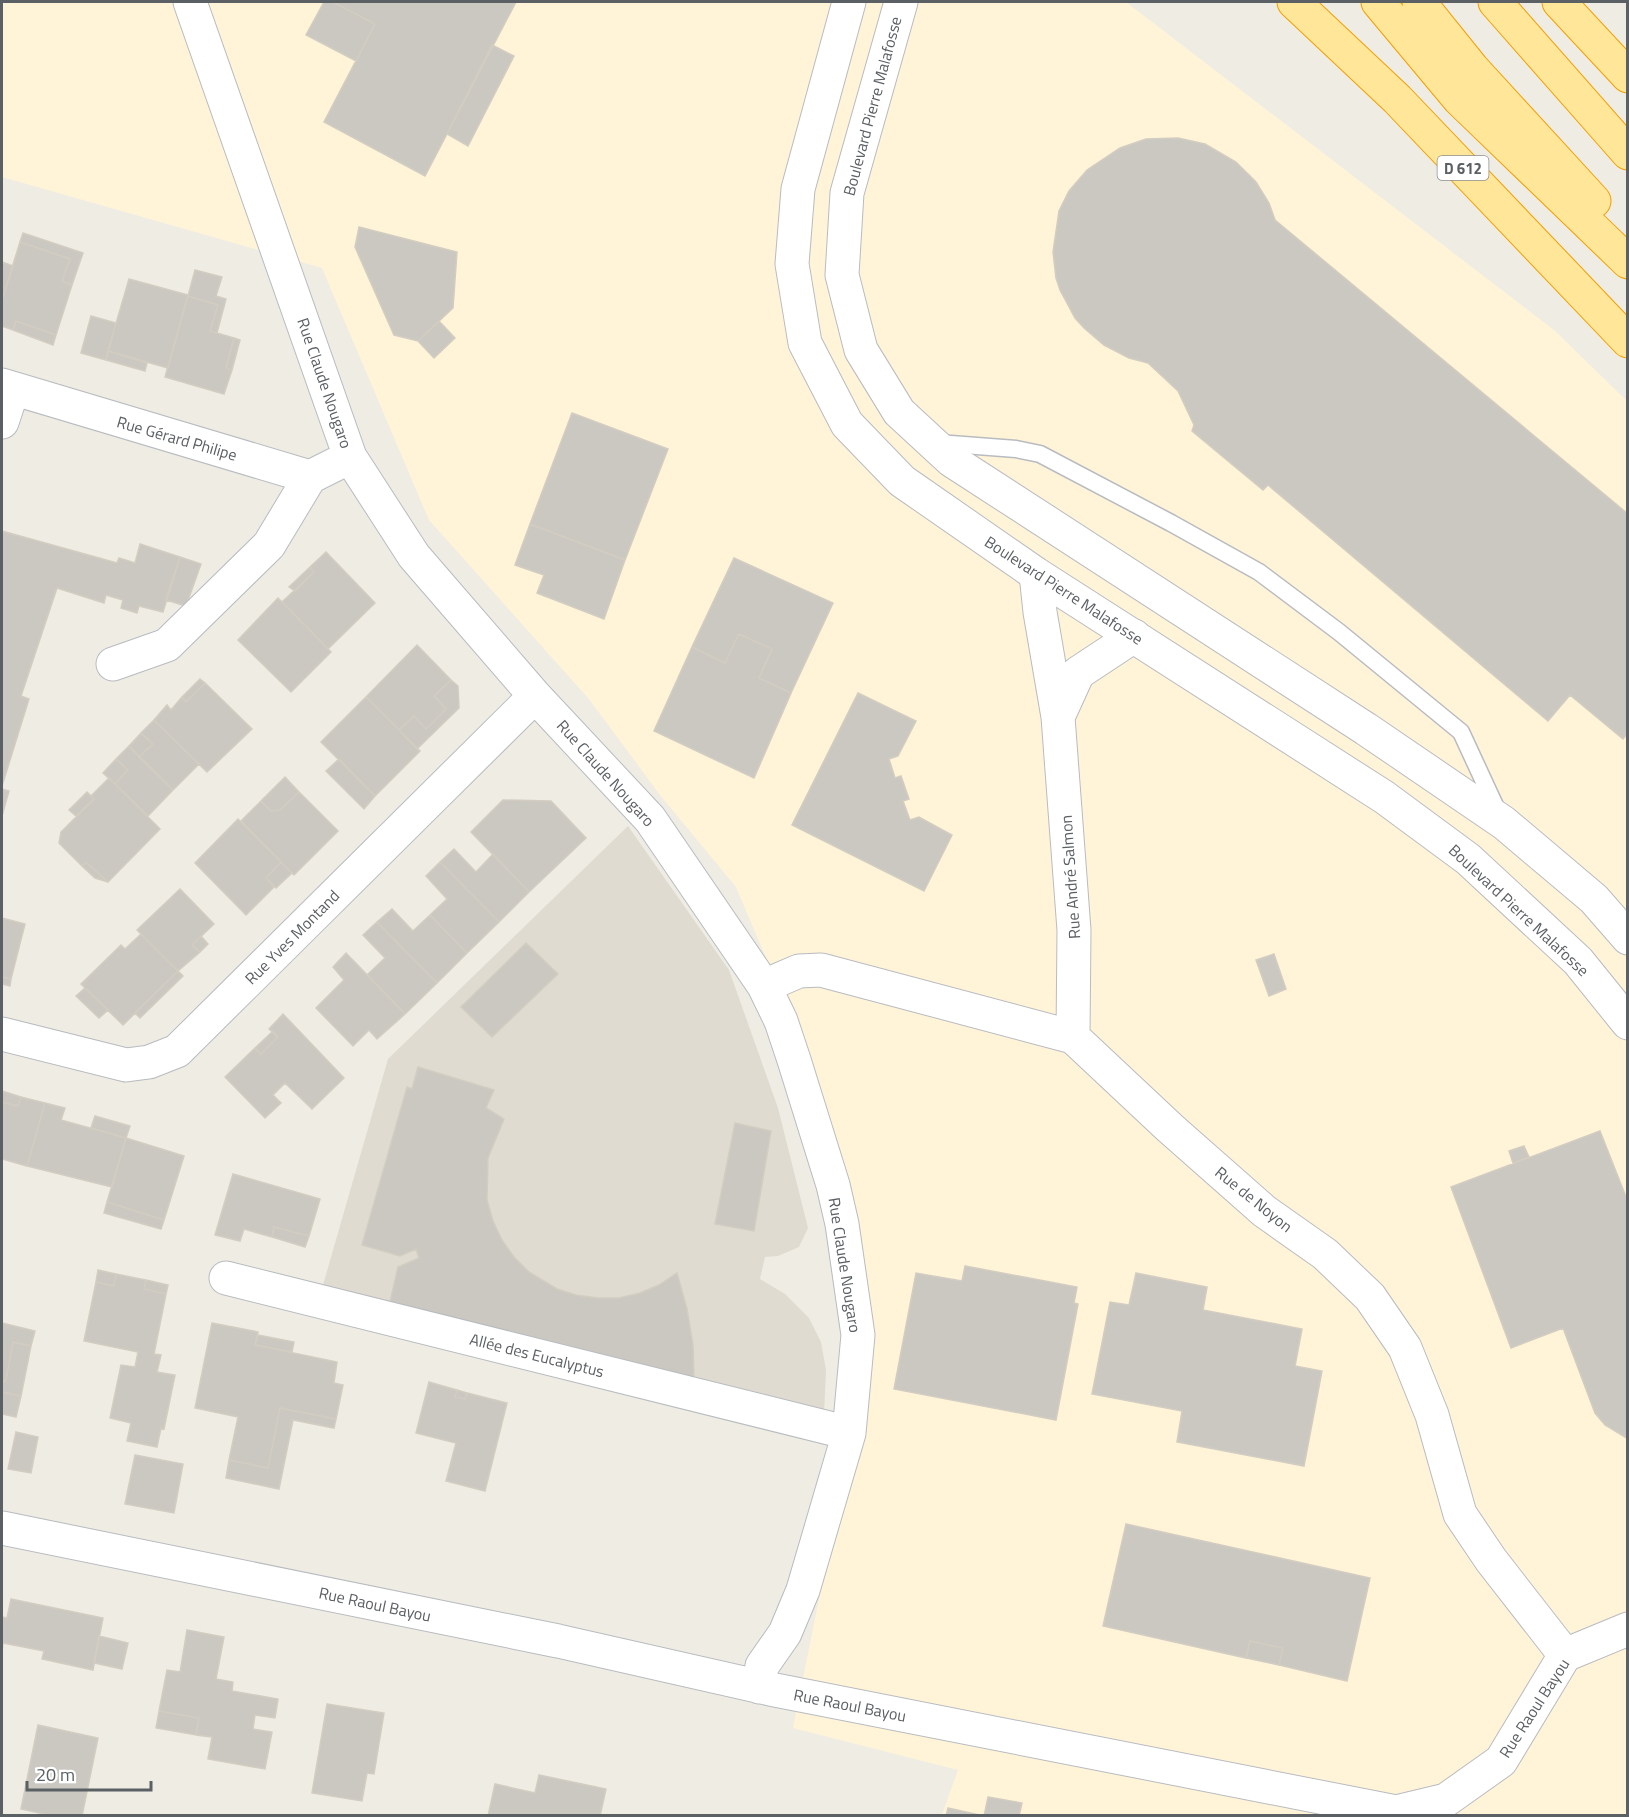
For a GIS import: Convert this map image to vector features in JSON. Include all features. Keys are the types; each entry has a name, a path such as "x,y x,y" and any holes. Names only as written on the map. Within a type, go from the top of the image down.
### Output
{"highway":[{"name":"D 612","path":"1293,2 1397,99 1628,341"},
{"path":"1378,2 1459,99 1628,262"},
{"path":"1419,2 1473,69 1628,237"},
{"path":"1495,2 1628,153"},
{"path":"1559,2 1628,75"}],"street":[{"name":"Rue Claude Nougaro","path":"190,2 350,457 414,556 535,696 650,819 764,986 781,1021 842,1224 858,1335 849,1433 803,1590 785,1633 762,1666 759,1687"},
{"name":"Boulevard Pierre Malafosse","path":"849,2 798,189 792,264 805,343 847,424 902,481 1036,574 1384,797 1468,859 1578,962 1628,1023"},
{"name":"Boulevard Pierre Malafosse","path":"901,2 847,193 842,274 861,350 899,412 951,460 1366,729 1504,824 1594,899 1628,938"},
{"path":"2,422 7,387"},
{"name":"Rue Gérard Philipe","path":"7,387 310,477"},
{"path":"113,664 167,645 269,545 310,477 350,457"},
{"name":"Rue André Salmon","path":"1036,574 1040,612 1058,717 1074,930 1073,1037"},
{"name":"Rue André Salmon","path":"1058,717 1078,673 1134,636"},
{"name":"Rue Yves Montand","path":"2,1034 126,1065 149,1062 177,1051 535,696"},
{"name":"Rue de Noyon","path":"764,986 799,971 821,970 1073,1037 1170,1128 1264,1211 1325,1254 1370,1297 1405,1348 1432,1415 1460,1514 1491,1560 1565,1655"},
{"name":"Allée des Eucalyptus","path":"226,1278 849,1433"},
{"name":"Rue Raoul Bayou","path":"2,1528 558,1641 759,1687 1396,1812 1446,1800 1501,1761 1565,1655 1628,1629"}],"lane":[{"path":"933,443 1016,449 1040,454 1259,572 1339,632 1461,732 1504,824"}],"shaded area":[{"path":"2,2 1126,2 1554,330 1627,401 1627,1815 942,1815 958,1770 793,1728 857,1410 801,1040 736,887 660,795 589,699 429,520 322,268 2,177"},
{"path":"628,826 729,970 778,1108 808,1228 799,1247 778,1256 765,1257 760,1279 785,1294 809,1318 821,1342 826,1370 824,1415 323,1285 388,1059"}],"building":[{"path":"324,2 333,2 375,24 356,61 306,35"},
{"path":"333,2 516,2 425,176 324,122 375,24"},
{"path":"492,45 514,56 468,146 447,134"},
{"path":"1178,138 1205,144 1236,162 1256,182 1269,203 1275,220 1628,514 1628,733 1623,739 1570,695 1548,721 1268,485 1263,490 1192,431 1194,425 1178,391 1148,363 1129,358 1104,345 1075,318 1056,278 1053,252 1059,211 1069,191 1087,170 1120,148 1146,139"},
{"path":"359,227 457,252 453,308 418,341 394,335 355,247"},
{"path":"23,233 83,253 72,285 62,281 70,259 20,242"},
{"path":"20,242 70,259 62,281 72,285 56,335 16,321 13,330 2,326 2,300"},
{"path":"2,262 13,266 2,300"},
{"path":"195,270 222,277 216,296 226,299 217,333 210,331 218,305 188,296"},
{"path":"129,279 188,295 168,368 108,351"},
{"path":"188,296 218,305 210,331 234,338 226,368 232,370 224,394 165,377"},
{"path":"91,316 116,323 106,360 81,353"},
{"path":"16,321 56,335 53,345 13,330"},
{"path":"439,321 455,338 434,358 418,341"},
{"path":"234,338 240,340 232,370 226,368"},
{"path":"108,351 147,363 145,371 106,360"},
{"path":"572,413 668,449 625,560 530,524"},
{"path":"530,524 625,560 604,619 537,593 544,575 515,565"},
{"path":"2,531 117,563 119,558 135,563 140,544 180,557 163,612 139,606 137,613 121,608 123,600 106,595 104,603 57,588 21,696 29,699 2,786"},
{"path":"326,552 375,603 328,649 282,602 314,572 310,567"},
{"path":"180,557 201,564 186,606 166,600"},
{"path":"734,558 833,603 791,693 759,678 772,649 739,634 725,663 692,647"},
{"path":"310,567 314,572 295,591 289,587"},
{"path":"278,598 331,652 291,692 238,640"},
{"path":"739,634 772,649 759,678 791,693 754,778 654,731 692,647 725,663"},
{"path":"417,645 451,680 434,696 446,709 426,729 414,716 399,730 366,697"},
{"path":"200,679 205,683 186,702 182,697"},
{"path":"451,680 458,686 459,708 417,749 399,730 414,716 426,729 446,709 434,696"},
{"path":"205,683 252,729 207,772 154,720 167,705 171,710 182,697 186,702"},
{"path":"858,693 916,721 898,756 889,759 895,778 901,776 909,799 903,801 910,820 919,817 952,835 924,891 792,825"},
{"path":"366,697 420,751 375,796 321,742"},
{"path":"154,720 199,764 173,790 139,757 153,744 141,733"},
{"path":"141,733 153,744 139,757 129,746"},
{"path":"129,746 173,790 148,816 115,784 128,770 116,759"},
{"path":"116,759 128,770 115,784 103,773"},
{"path":"339,759 375,796 364,809 326,771"},
{"path":"285,777 299,792 280,810 271,811 261,801"},
{"path":"109,778 160,829 108,882 86,862 82,866 59,843 61,832 94,799 91,796"},
{"path":"2,789 9,791 2,816"},
{"path":"87,792 94,799 76,816 69,810"},
{"path":"299,792 338,831 294,875 241,821 261,801 271,811 280,810"},
{"path":"503,800 551,801 586,838 529,892 471,832"},
{"path":"238,819 281,862 266,878 274,887 246,915 195,863"},
{"path":"454,849 476,872 493,854 529,892 499,922 440,862"},
{"path":"86,862 108,882 95,878 82,866"},
{"path":"281,862 292,873 276,888 266,878"},
{"path":"440,862 499,922 467,953 430,915 447,899 426,876"},
{"path":"180,889 214,924 192,945 200,952 178,971 137,930"},
{"path":"392,909 413,931 430,915 467,953 437,983 377,922"},
{"path":"2,918 25,924 11,979 2,977"},
{"path":"377,922 437,983 405,1014 367,975 385,958 363,935"},
{"path":"141,934 178,971 123,1025 81,984 121,945 125,949"},
{"path":"201,936 208,944 200,952 192,945"},
{"path":"526,943 558,974 492,1037 461,1007"},
{"path":"346,953 405,1014 377,1039 369,1030 353,1046 316,1008 344,980 333,967"},
{"path":"1274,954 1286,989 1269,996 1256,960"},
{"path":"178,971 183,976 140,1018 135,1013"},
{"path":"2,977 11,979 10,986 2,984"},
{"path":"85,988 108,1010 99,1018 76,996"},
{"path":"283,1014 344,1078 312,1109 285,1083 273,1095 281,1103 265,1118 225,1077 255,1048 261,1054 278,1037 269,1029"},
{"path":"273,1031 278,1037 261,1054 255,1048"},
{"path":"418,1067 494,1090 486,1108 504,1119 488,1158 487,1200 502,1240 529,1272 557,1289 598,1298 619,1298 640,1293 659,1285 677,1273 687,1309 693,1345 694,1381 390,1302 398,1267 419,1258 416,1249 400,1256 362,1245 407,1087 412,1089"},
{"path":"2,1091 21,1097 18,1106 2,1102"},
{"path":"21,1097 45,1103 27,1166 2,1159 2,1102 18,1106"},
{"path":"45,1103 65,1108 61,1120 126,1138 112,1187 27,1166"},
{"path":"95,1116 130,1126 126,1138 91,1128"},
{"path":"735,1123 771,1131 754,1231 715,1224"},
{"path":"1600,1131 1628,1202 1628,1439 1605,1425 1595,1413 1563,1328 1511,1348 1451,1187"},
{"path":"126,1138 184,1156 164,1220 107,1202"},
{"path":"1524,1146 1529,1157 1513,1163 1509,1151"},
{"path":"233,1174 320,1199 309,1236 274,1227 272,1237 244,1229 240,1241 215,1235"},
{"path":"107,1202 164,1220 161,1229 104,1213"},
{"path":"274,1227 309,1236 305,1247 272,1237"},
{"path":"965,1266 1077,1287 1074,1303 1078,1304 1056,1420 894,1389 916,1273 962,1281"},
{"path":"98,1270 116,1274 114,1286 96,1282"},
{"path":"1136,1273 1207,1287 1203,1310 1302,1329 1295,1366 1322,1371 1304,1466 1177,1442 1182,1411 1092,1394 1110,1302 1129,1305"},
{"path":"116,1274 146,1280 144,1289 166,1294 154,1354 161,1355 157,1372 175,1375 164,1429 161,1428 157,1447 127,1441 131,1423 110,1418 121,1365 135,1367 138,1352 84,1341 96,1282 114,1286"},
{"path":"146,1280 168,1285 166,1294 144,1289"},
{"path":"2,1323 35,1331 31,1346 13,1342 6,1380 2,1383"},
{"path":"212,1323 258,1332 255,1345 337,1362 334,1383 343,1385 336,1419 280,1408 268,1468 229,1460 238,1417 195,1408"},
{"path":"258,1335 294,1342 292,1352 255,1345"},
{"path":"13,1342 31,1346 21,1396 2,1392 2,1383 6,1380"},
{"path":"429,1382 457,1390 455,1397 465,1399 467,1393 507,1403 485,1491 446,1481 456,1443 416,1433"},
{"path":"457,1390 467,1393 465,1399 455,1397"},
{"path":"2,1392 21,1396 16,1417 2,1414"},
{"path":"280,1408 336,1419 334,1428 293,1420 279,1489 226,1478 229,1460 268,1468"},
{"path":"16,1432 38,1437 31,1473 8,1469"},
{"path":"135,1455 183,1464 174,1513 125,1504"},
{"path":"1126,1524 1370,1578 1347,1681 1279,1665 1283,1648 1250,1641 1246,1658 1103,1626"},
{"path":"11,1599 103,1618 93,1670 42,1659 44,1651 3,1643 2,1652 2,1617 7,1618"},
{"path":"187,1630 224,1637 216,1679 233,1682 232,1691 278,1699 275,1718 255,1715 253,1729 272,1732 265,1769 208,1759 212,1737 196,1735 199,1718 159,1711 167,1670 180,1672"},
{"path":"99,1636 128,1643 122,1669 94,1663"},
{"path":"1250,1641 1283,1648 1279,1665 1246,1658"},
{"path":"327,1704 384,1713 374,1774 367,1773 362,1801 312,1793"},
{"path":"159,1711 199,1718 196,1735 156,1728"},
{"path":"38,1725 98,1738 82,1816 53,1816 21,1809"},
{"path":"539,1775 606,1789 600,1816 488,1816 495,1784 535,1793"},
{"path":"988,1797 1022,1803 1019,1816 984,1816"},
{"path":"948,1808 984,1816 946,1816"}]}
